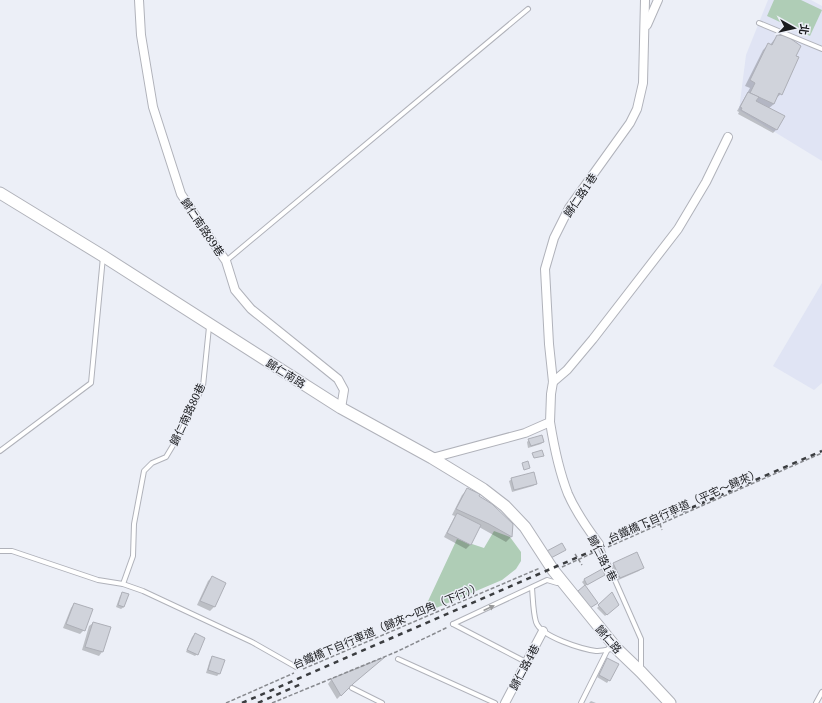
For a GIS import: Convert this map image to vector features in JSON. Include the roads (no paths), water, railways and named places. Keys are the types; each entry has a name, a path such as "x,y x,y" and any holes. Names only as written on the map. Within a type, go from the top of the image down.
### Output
{"street":[{"name":"歸仁南路89巷","path":"139,0 141,35 153,107 181,194 226,261 235,290 251,309 338,379 344,390 341,408"},
{"name":"歸仁路1巷","path":"600,547 582,520 569,494 554,448 550,422 553,382 549,344 545,269 554,238 569,208 630,123 637,109 643,83 645,0"},
{"path":"645,28 658,0"},
{"path":"553,382 566,370 593,339 678,229 706,182 728,137"},
{"name":"歸仁南路","path":"0,193 103,256 341,408 432,458 483,489 505,506 525,527 551,568"},
{"path":"432,458 525,433 550,422"},
{"name":"歸仁路","path":"551,568 612,649 641,672 670,703"},
{"name":"歸仁路4巷","path":"505,703 543,632"}],"lane":[{"path":"226,261 528,9"},
{"path":"759,23 822,49"},
{"path":"0,451 91,384 103,256"},
{"name":"歸仁南路80巷","path":"123,584 133,556 134,524 144,471 152,463 166,457 181,432 203,386 209,324"},
{"name":"歸仁路1巷","path":"600,547 641,639 641,672"},
{"path":"0,551 12,551 98,580 123,584 143,591 252,642 296,667"},
{"path":"526,663 454,624 547,580 557,583 562,582"},
{"name":"歸仁路4巷","path":"532,588 536,623 543,632 551,637 597,651 612,649"},
{"path":"581,703 612,649"},
{"path":"398,658 495,703"},
{"path":"352,688 382,703"},
{"path":"816,703 822,692"}],"railway":[{"path":"242,703 822,451"},
{"path":"258,703 301,684"}]}
